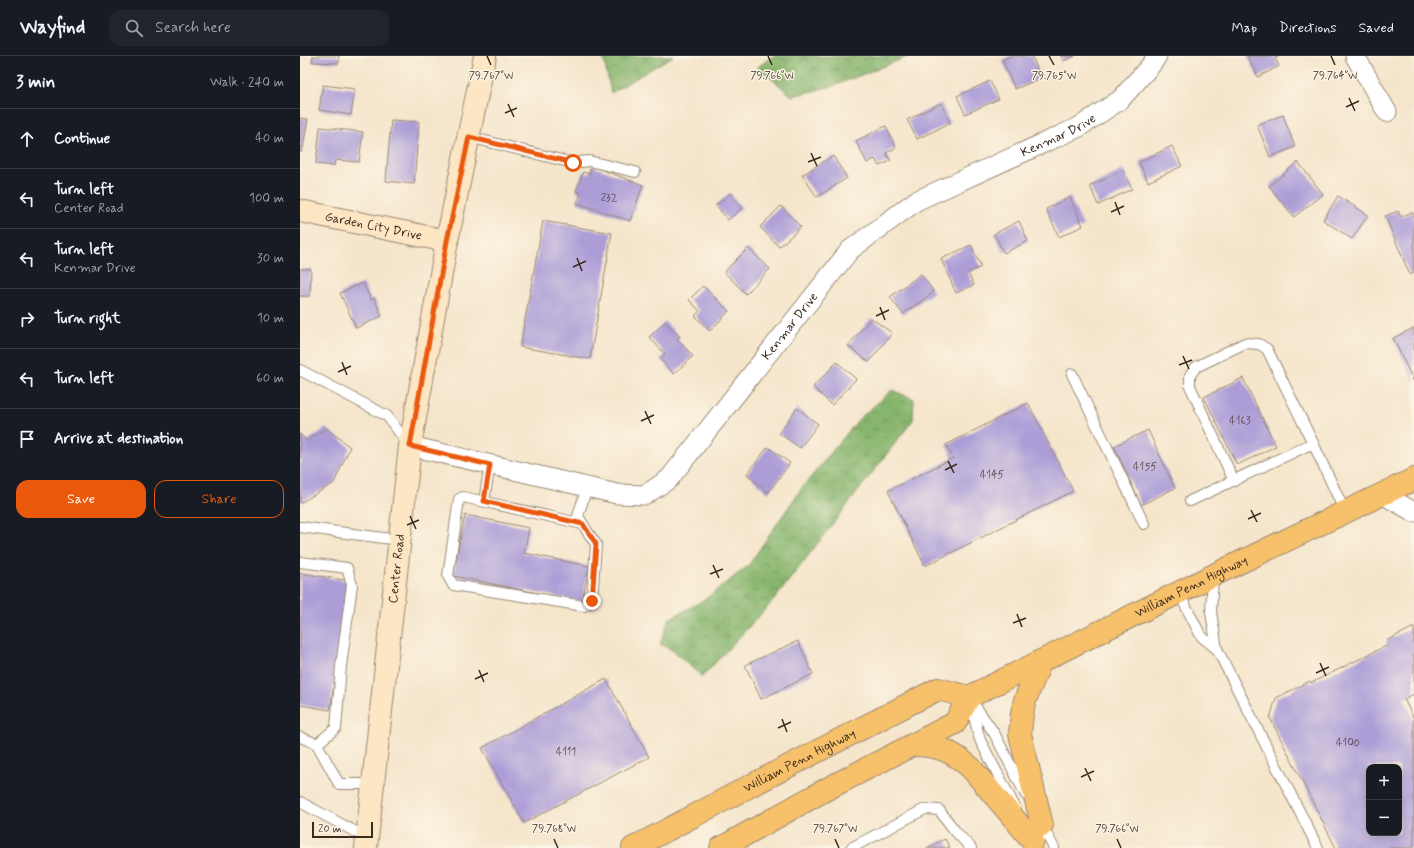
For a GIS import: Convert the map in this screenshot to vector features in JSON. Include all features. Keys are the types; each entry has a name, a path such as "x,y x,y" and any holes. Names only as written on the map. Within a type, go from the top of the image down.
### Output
{"highway":[{"name":"William Penn Highway","path":"633,848 938,689 969,697 1213,575 1414,479"},
{"path":"1037,838 1020,734 1025,700 1041,661"},
{"path":"727,846 825,790 955,723 969,697"},
{"path":"913,745 927,745 947,750 964,762 1037,838"}],"street":[{"name":"Center Road","path":"367,843 410,446 447,241 485,56"},
{"name":"Kenmar Drive","path":"410,446 617,494 645,495 669,479 850,250 916,201 1079,127 1120,100 1151,65 1157,56"},
{"path":"1355,56 1387,112"},
{"name":"Garden City Drive","path":"300,211 447,241"},
{"path":"1382,494 1414,512"}],"lane":[{"path":"469,137 573,163 589,161 634,172"},
{"path":"1234,481 1190,386 1190,375 1196,367 1245,344 1259,344 1267,349 1345,512"},
{"path":"300,370 387,416 410,446"},
{"path":"1072,374 1144,524"},
{"path":"1190,502 1313,443"},
{"path":"484,501 490,465"},
{"path":"583,524 463,496 459,499 448,576 453,585 584,606 592,601 596,544 578,516 588,487"},
{"path":"300,527 399,540"},
{"path":"300,562 347,568 352,585 341,666 336,728 317,744"},
{"path":"1213,575 1211,612 1217,649 1318,848"},
{"path":"1179,592 1201,636 1217,649"},
{"path":"969,697 980,740 1037,838 1054,848"},
{"path":"969,697 994,733 1037,838"},
{"path":"300,737 317,744 339,784 373,784"},
{"path":"300,802 367,843"},
{"path":"851,848 925,808 939,810 971,848"}],"green space":[{"path":"603,56 673,56 611,93"},
{"path":"773,56 910,56 833,86 792,96 758,67"},
{"path":"892,390 914,399 913,420 774,600 702,677 674,651 660,644 669,619 704,600 748,566 801,489 859,419"}],"building":[{"path":"313,56 339,56 339,63 312,62"},
{"path":"1010,56 1032,56 1041,78 1015,89 1002,60"},
{"path":"1061,56 1075,56 1063,61"},
{"path":"1247,56 1280,56 1275,58 1279,66 1258,77"},
{"path":"990,81 999,99 965,114 957,96"},
{"path":"323,85 355,89 351,115 319,110"},
{"path":"941,103 950,123 917,139 907,120"},
{"path":"1283,115 1295,147 1270,157 1257,125"},
{"path":"300,118 308,119 302,152 300,152"},
{"path":"391,120 419,122 414,184 386,181"},
{"path":"886,126 896,148 886,153 891,161 879,166 875,159 867,163 856,141"},
{"path":"320,127 363,132 359,162 335,160 334,166 316,164"},
{"path":"1172,146 1182,166 1148,182 1139,162"},
{"path":"833,156 847,178 817,197 802,175"},
{"path":"1298,162 1323,194 1294,217 1269,186"},
{"path":"592,166 643,185 630,221 577,203 581,193 576,191 583,172 589,174"},
{"path":"1123,170 1132,189 1098,205 1090,186"},
{"path":"730,193 742,208 728,220 716,205"},
{"path":"1338,196 1368,215 1352,239 1323,220"},
{"path":"1070,197 1083,226 1059,237 1046,209"},
{"path":"781,206 801,227 779,247 760,227"},
{"path":"1398,211 1401,217 1412,212 1414,216 1414,273 1410,275 1385,216"},
{"path":"543,221 612,233 590,359 520,347"},
{"path":"1019,221 1028,241 1004,253 994,234"},
{"path":"971,245 981,267 968,273 974,285 956,293 941,259"},
{"path":"748,248 770,269 746,294 724,272"},
{"path":"300,269 311,269 310,296 300,296"},
{"path":"921,274 934,292 903,314 890,297"},
{"path":"363,283 371,300 374,298 382,316 356,328 340,293"},
{"path":"703,286 729,311 710,331 695,316 700,311 689,300"},
{"path":"871,318 892,333 869,362 848,346"},
{"path":"665,322 680,337 677,339 693,356 674,374 660,359 665,354 649,337"},
{"path":"1414,328 1414,382 1393,338"},
{"path":"837,362 856,379 832,405 813,387"},
{"path":"1243,378 1276,446 1237,465 1204,397"},
{"path":"1028,403 1073,491 925,566 888,491 953,458 946,445"},
{"path":"797,408 818,424 800,448 779,433"},
{"path":"326,428 350,447 334,483 300,503 300,434 307,441"},
{"path":"1148,430 1175,488 1141,505 1114,446"},
{"path":"768,447 790,463 768,493 747,474"},
{"path":"465,515 529,528 524,553 589,566 582,602 453,576"},
{"path":"300,573 350,581 330,710 300,705"},
{"path":"1414,627 1414,694 1404,699 1414,719 1414,848 1336,848 1270,718 1276,698 1310,681 1311,683 1388,645 1386,641"},
{"path":"798,641 813,674 761,699 745,665"},
{"path":"606,679 649,757 524,823 482,748"},
{"path":"945,839 950,848 927,848"}],"route":[{"path":"573,163 469,137 447,241 410,446 490,465 484,501 583,524 596,544 592,601"}]}
